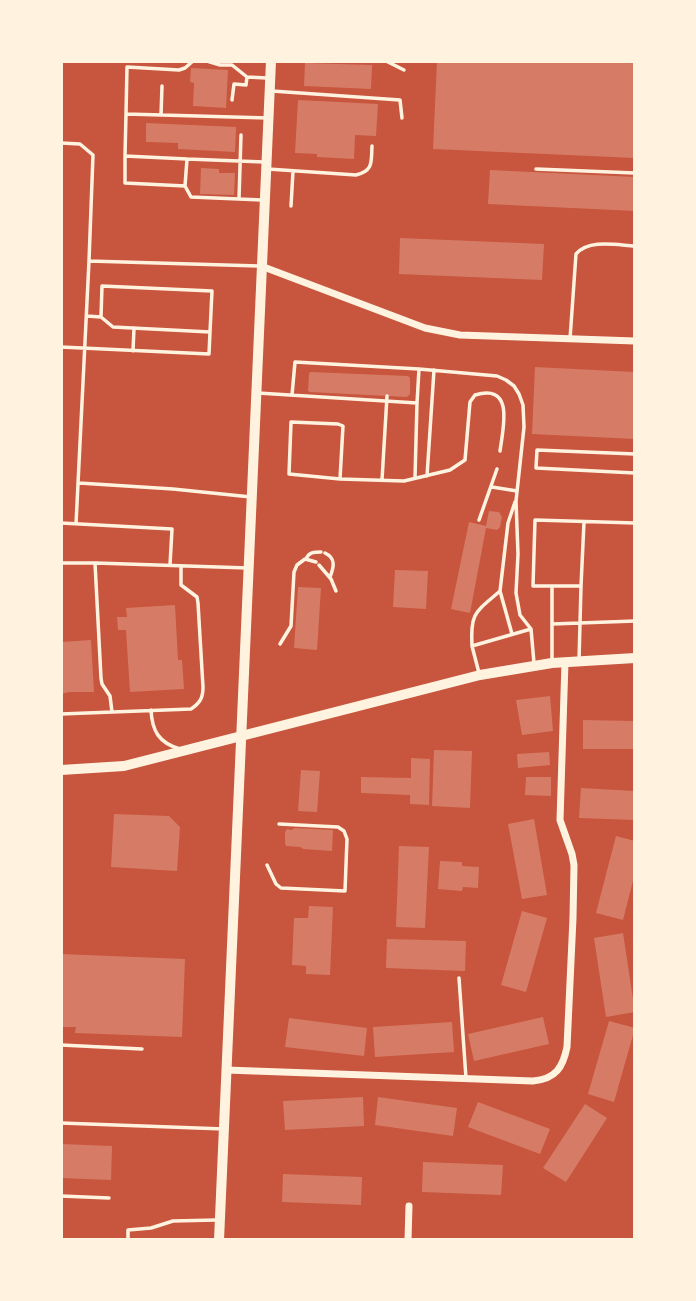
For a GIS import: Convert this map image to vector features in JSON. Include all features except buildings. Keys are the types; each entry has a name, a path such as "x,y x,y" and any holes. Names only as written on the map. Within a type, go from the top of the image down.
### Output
{"main road":[{"path":"219,1240 271,61"},
{"path":"61,770 124,766 480,675 552,663 635,658"}],"street":[{"path":"261,266 441,332 460,335 635,341"},
{"path":"226,1070 539,1080 558,1070 564,1061 567,1047 574,865 560,820 565,662"},
{"path":"408,1240 410,1206"}],"lane":[{"path":"185,186 125,183 127,67 179,69 185,68 193,61"},
{"path":"208,61 220,65 232,63 247,77 270,78"},
{"path":"386,61 404,70"},
{"path":"233,100 234,84 246,85 247,77"},
{"path":"161,115 162,86"},
{"path":"270,91 400,100 402,118"},
{"path":"126,114 268,118"},
{"path":"239,199 241,135"},
{"path":"61,143 79,144 93,155 76,524"},
{"path":"125,156 240,161 293,171 356,175 365,173 370,167 372,146"},
{"path":"187,159 185,186 191,197 264,200"},
{"path":"536,169 635,173"},
{"path":"291,206 293,171"},
{"path":"570,339 576,254 581,248 590,245 635,246"},
{"path":"89,261 261,266"},
{"path":"61,347 209,354 212,291 102,286 101,317"},
{"path":"87,316 101,317 113,327 210,332"},
{"path":"133,351 134,328"},
{"path":"292,395 295,362 497,376 514,386 523,405 524,427 516,500 516,593 520,615 531,629 534,666"},
{"path":"323,364 323,372"},
{"path":"340,365 340,373"},
{"path":"358,374 359,366"},
{"path":"375,374 376,367"},
{"path":"389,367 389,375"},
{"path":"415,479 419,369"},
{"path":"427,476 434,370"},
{"path":"340,479 342,426 291,422 289,474 340,479 404,481 450,470 465,460 470,402 475,395 482,392 501,399 504,407 500,451"},
{"path":"256,393 357,396 417,403"},
{"path":"382,480 386,398"},
{"path":"635,454 537,450 536,468 635,473"},
{"path":"479,520 497,470"},
{"path":"79,483 253,497"},
{"path":"492,487 517,491"},
{"path":"512,634 500,591 508,523 516,500"},
{"path":"581,586 533,586 535,520 635,523"},
{"path":"579,661 584,522"},
{"path":"61,523 172,529 170,565"},
{"path":"280,644 292,626 294,572 297,565 308,554 323,552 330,555 334,561 330,577"},
{"path":"305,559 318,563 330,577 336,591"},
{"path":"61,563 250,568"},
{"path":"95,563 101,678 110,696 112,712"},
{"path":"61,714 191,709 197,705 202,697 203,682 198,603 197,597 181,585 181,566"},
{"path":"552,587 552,663"},
{"path":"480,675 472,646 472,620 500,591"},
{"path":"552,624 635,621"},
{"path":"472,646 531,629"},
{"path":"151,710 153,728 159,737 167,744 189,749"},
{"path":"267,865 276,884 281,888 345,891 347,839 344,831 338,827 279,824"},
{"path":"458,978 466,1078"},
{"path":"61,1045 142,1049"},
{"path":"61,1123 224,1129"},
{"path":"61,1196 109,1198"},
{"path":"128,1240 128,1230 151,1228 173,1221 220,1220"}]}
